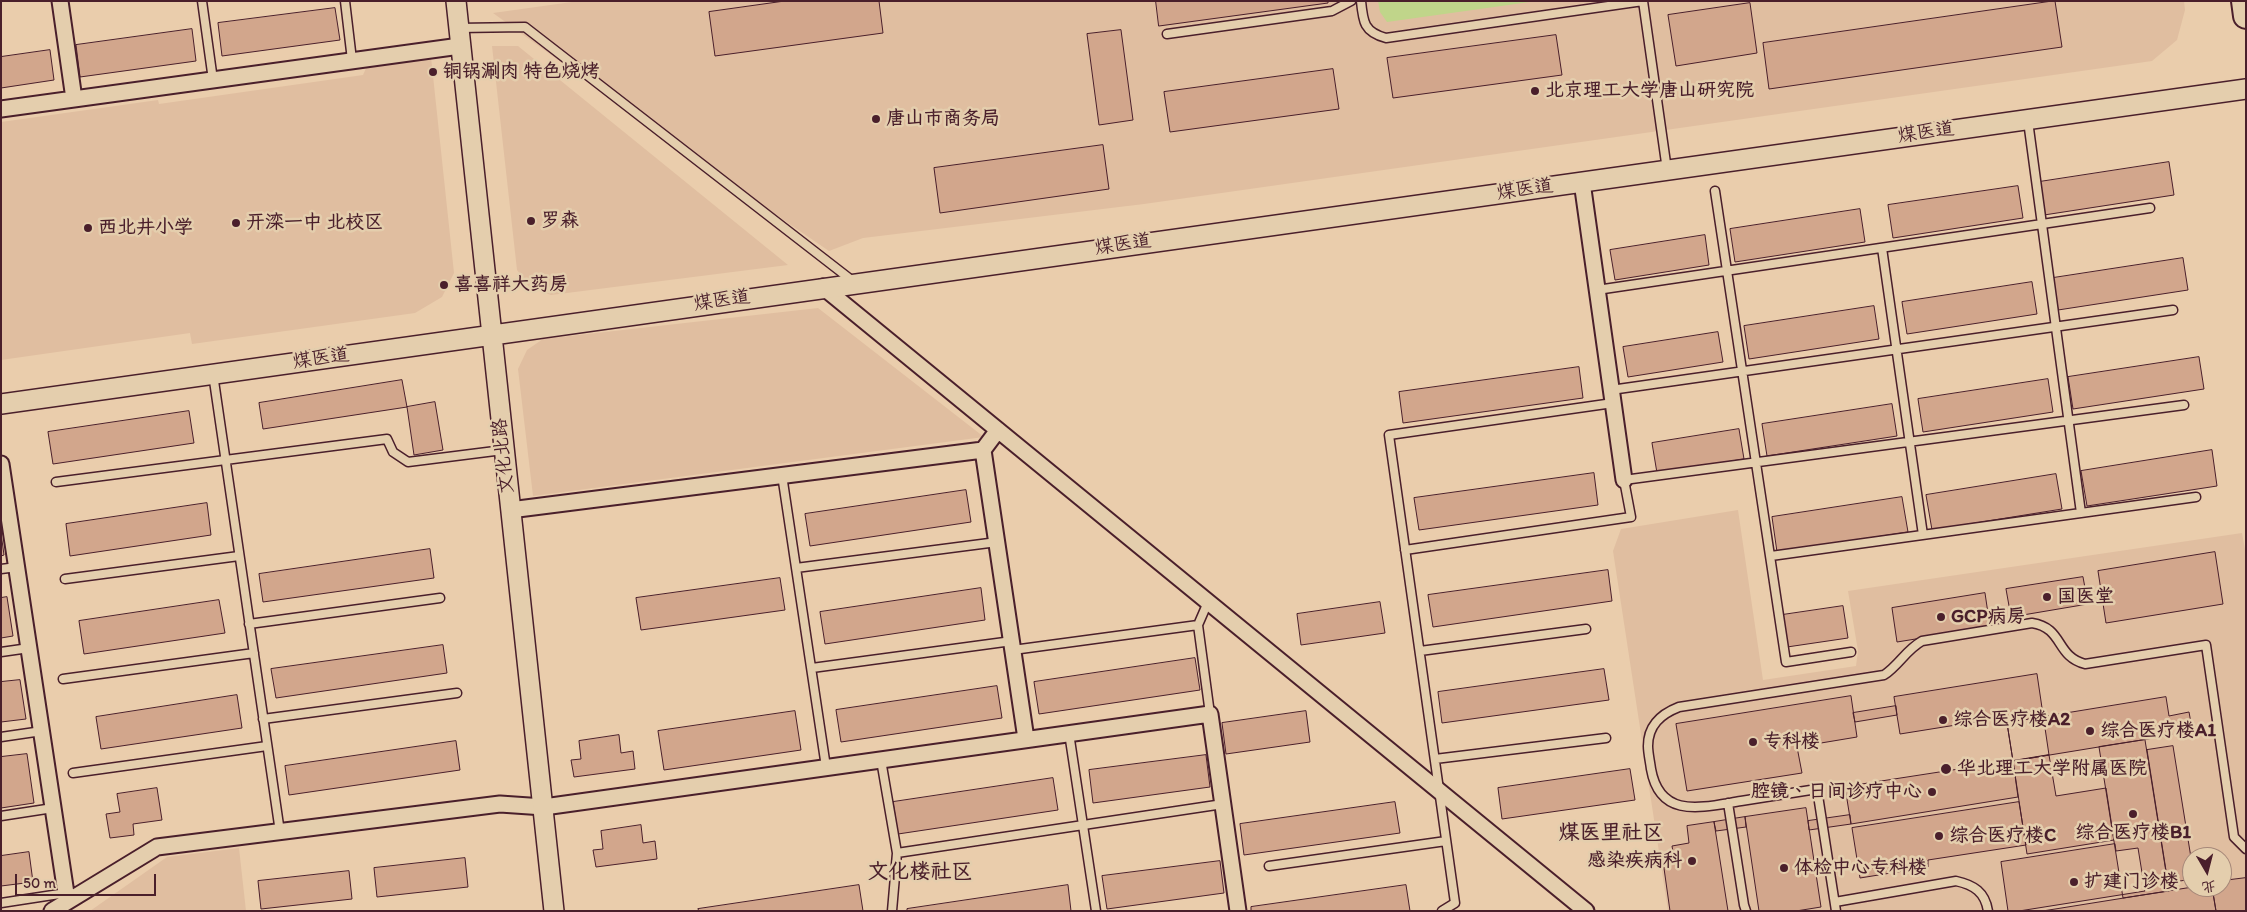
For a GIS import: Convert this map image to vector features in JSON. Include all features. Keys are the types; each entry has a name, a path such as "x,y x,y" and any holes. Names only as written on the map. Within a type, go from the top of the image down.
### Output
{"main road":[{"path":"2244,1 2246,16"}],"street":[{"path":"60,1 74,99"},
{"name":"文化北路","path":"456,1 490,335 544,807 554,911"},
{"path":"1,109 352,60 459,37"},
{"name":"煤医道","path":"1,404 2246,88"},
{"path":"1582,182 1624,480"},
{"path":"822,287 1586,911"},
{"path":"998,430 984,450 1026,740"},
{"path":"510,510 984,450"},
{"path":"1,464 3,488 17,567 67,897"},
{"path":"52,911 67,897 157,847 500,804 544,807 1210,714 1238,911"}],"lane":[{"path":"202,1 213,80"},
{"path":"345,1 352,60"},
{"path":"1168,34 1332,11 1351,1"},
{"path":"1361,1 1363,22 1373,35 1386,38 1643,1 1667,170"},
{"path":"459,37 525,27 854,283"},
{"path":"2028,119 2081,513"},
{"path":"1715,191 1786,662 1851,652"},
{"path":"1597,290 2150,208"},
{"path":"1882,248 1923,535"},
{"path":"1442,911 1455,903 1389,434 1612,396 1742,371 2173,310"},
{"path":"213,374 280,832"},
{"path":"1405,550 1632,517 1624,480 2184,405"},
{"path":"56,482 387,438 392,452 408,462 503,450"},
{"path":"782,476 826,767"},
{"path":"1771,556 2196,497"},
{"path":"796,568 997,542"},
{"path":"65,579 239,556"},
{"path":"1,569 17,567"},
{"path":"249,624 440,598"},
{"path":"1208,602 1198,625 1210,714"},
{"path":"1836,911 1817,789 1689,807 1672,803 1662,795 1653,778 1648,746 1650,733 1660,717 1679,707 1884,675 1893,669 1910,648 1922,641 2032,623 2048,628 2056,635 2064,653 2075,661 2085,664 2206,645 2234,837 2246,849"},
{"path":"812,668 1198,625"},
{"path":"1420,651 1586,629"},
{"path":"1,652 29,648"},
{"path":"63,679 254,654"},
{"path":"263,719 457,693"},
{"path":"1,737 42,732"},
{"path":"1069,734 1096,911"},
{"path":"1435,759 1606,738"},
{"path":"73,773 267,746"},
{"path":"881,760 897,853 892,911"},
{"path":"1728,803 1746,911"},
{"path":"897,853 1223,804"},
{"path":"1,816 53,808"},
{"path":"1269,866 1446,841"},
{"path":"1834,902 1956,881 1971,884 1980,892 1987,901 1988,911"},
{"path":"1,903 67,897"}],"shaded area":[{"path":"579,1 2184,1 2185,10 2177,40 2152,61 1144,204 863,238 829,251 709,169 493,13"},
{"path":"492,46 518,46 788,265 551,295 529,287 517,270"},
{"path":"431,57 454,273 442,297 415,313 192,344 190,333 1,360 1,122 158,100 159,104 363,75 367,66"},
{"path":"818,308 984,437 533,496 518,369 527,350 543,339"},
{"name":"华北理工大学附属医院","path":"1738,510 1763,680 1856,666 1858,651 1848,591 2242,533 2246,555 2246,911 1668,911 1613,551 1621,529"},
{"path":"239,848 246,911 90,911 167,857"}],"green space":[{"path":"1378,1 1537,1 1387,22 1380,12"}],"building":[{"path":"785,1 879,1 883,33 715,56 709,12"},
{"path":"1156,1 1328,1 1328,3 1159,26"},
{"path":"2055,1 2062,47 1769,89 1763,43"},
{"path":"1750,3 1757,53 1676,66 1668,15"},
{"path":"335,8 340,40 222,56 218,23"},
{"path":"192,29 196,61 80,77 76,45"},
{"path":"1121,30 1133,120 1099,125 1087,34"},
{"path":"1556,35 1562,75 1393,98 1387,58"},
{"path":"50,50 54,80 1,88 1,57"},
{"path":"1333,69 1339,109 1170,132 1164,92"},
{"path":"1103,145 1109,189 940,213 934,168"},
{"path":"2169,162 2174,195 2044,215 2039,182"},
{"path":"2018,186 2023,218 1893,238 1888,205"},
{"path":"1860,209 1865,242 1735,262 1730,229"},
{"path":"1705,235 1709,265 1615,280 1610,250"},
{"path":"2183,258 2188,290 2058,310 2053,278"},
{"path":"2032,282 2037,314 1907,334 1902,302"},
{"path":"1874,306 1879,339 1749,359 1744,326"},
{"path":"1718,332 1723,362 1628,377 1623,347"},
{"path":"2199,357 2204,389 2073,409 2068,377"},
{"path":"1579,367 1583,398 1403,423 1399,392"},
{"path":"2048,379 2053,412 1923,432 1918,399"},
{"path":"402,380 407,407 263,429 259,403"},
{"path":"435,402 443,450 414,455 407,407"},
{"path":"1892,404 1897,436 1767,456 1762,424"},
{"path":"189,411 194,443 53,464 48,432"},
{"path":"1739,429 1744,459 1657,473 1652,443"},
{"path":"2212,450 2217,486 2087,506 2081,471"},
{"path":"1594,473 1598,505 1419,530 1414,498"},
{"path":"2056,474 2062,509 1932,530 1926,495"},
{"path":"966,490 971,522 810,546 805,514"},
{"path":"1902,497 1908,532 1777,552 1772,517"},
{"path":"207,503 211,535 70,556 66,524"},
{"path":"1,533 4,555 1,556"},
{"path":"430,549 434,578 263,602 259,574"},
{"path":"2215,552 2223,604 2106,623 2098,571"},
{"path":"1608,570 1612,601 1433,627 1428,595"},
{"name":"国医堂","path":"2083,577 2088,604 2011,617 2006,589"},
{"path":"780,578 785,610 641,630 636,598"},
{"path":"981,588 985,620 825,644 820,612"},
{"name":"GCP病房","path":"1985,593 1990,627 1897,642 1892,608"},
{"path":"7,597 13,636 1,638 1,598"},
{"path":"219,600 225,633 84,654 79,621"},
{"path":"1380,602 1385,633 1301,645 1297,614"},
{"path":"1843,606 1848,638 1787,647 1782,615"},
{"path":"443,645 447,673 276,698 271,669"},
{"path":"1195,658 1200,690 1039,714 1034,682"},
{"path":"1604,669 1609,700 1442,723 1438,692"},
{"name":"综合医疗楼A2","path":"2037,674 2049,755 2013,761 2006,717 1900,734 1894,697"},
{"path":"20,680 26,719 1,722 1,682"},
{"path":"997,686 1002,718 841,742 836,710"},
{"path":"237,695 242,728 101,749 96,717"},
{"name":"专科楼","path":"1851,696 1857,737 1797,747 1802,773 1687,791 1676,724"},
{"name":"综合医疗楼A1","path":"2166,697 2169,716 2189,712 2191,723 2171,727 2172,735 2013,761 2007,723"},
{"path":"1896,706 1897,715 1855,722 1853,713"},
{"path":"795,711 801,750 664,770 658,731"},
{"path":"1306,711 1310,742 1226,754 1222,723"},
{"path":"619,735 621,753 633,751 635,769 574,777 571,760 581,759 579,741"},
{"name":"综合医疗楼B1","path":"2145,740 2169,891 2123,898 2099,747"},
{"path":"456,741 460,770 289,795 285,766"},
{"name":"扩建门诊楼","path":"2173,746 2189,847 2182,847 2182,881 2168,883 2147,750"},
{"path":"27,754 34,803 1,808 1,757"},
{"path":"1206,755 1210,787 1093,803 1089,770"},
{"path":"2049,755 2056,796 2106,788 2114,840 2027,854 2013,761"},
{"name":"腔镜、日间诊疗中心","path":"2013,761 2018,797 1851,824 1845,787"},
{"path":"1630,769 1635,800 1502,819 1498,788"},
{"path":"1053,778 1058,810 898,834 893,802"},
{"path":"157,788 162,820 133,824 134,835 110,838 106,814 120,812 117,794"},
{"path":"1395,802 1400,833 1244,855 1240,824"},
{"name":"综合医疗楼C","path":"2019,802 2026,845 1928,860 1928,867 1860,878 1852,828"},
{"name":"体检中心专科楼","path":"1806,808 1821,907 1796,911 1759,911 1745,817"},
{"path":"1850,815 1851,824 1809,830 1808,821"},
{"path":"1745,817 1746,827 1716,831 1714,822"},
{"name":"感染疾病科","path":"1714,822 1728,911 1670,911 1662,854 1673,852 1672,846 1689,843 1687,826"},
{"path":"641,825 643,843 655,841 657,859 596,867 593,850 603,849 601,831"},
{"name":"扩建门诊楼","path":"2115,844 2116,851 2138,848 2145,891 2019,911 2008,911 2001,862"},
{"path":"29,852 33,882 1,886 1,856"},
{"path":"465,858 468,887 377,897 374,868"},
{"path":"1220,861 1224,893 1107,909 1102,876"},
{"path":"349,871 352,899 261,909 258,881"},
{"path":"2246,878 2246,911 2216,911 2214,897 2232,897 2232,880"},
{"path":"859,885 863,911 699,911 698,909"},
{"path":"1068,885 1071,911 907,911 907,909"},
{"path":"1406,885 1410,911 1251,911 1251,907"},
{"path":"2182,889 2182,897 2214,897 2216,911 2043,911"}],"place":[{"name":"铜锅涮肉 特色烧烤","path":"433,72"},
{"name":"北京理工大学唐山研究院","path":"1535,91"},
{"name":"唐山市商务局","path":"876,119"},
{"name":"罗森","path":"531,221"},
{"name":"开滦一中 北校区","path":"236,223"},
{"name":"西北井小学","path":"88,228"},
{"name":"喜喜祥大药房","path":"444,285"},
{"name":"国医堂","path":"2047,597"},
{"name":"GCP病房","path":"1941,617"},
{"name":"综合医疗楼A2","path":"1943,720"},
{"name":"综合医疗楼A1","path":"2090,731"},
{"name":"专科楼","path":"1753,742"},
{"name":"华北理工大学附属医院","path":"1946,769"},
{"name":"腔镜、日间诊疗中心","path":"1932,792"},
{"name":"综合医疗楼B1","path":"2133,814"},
{"name":"综合医疗楼C","path":"1939,836"},
{"name":"感染疾病科","path":"1692,861"},
{"name":"体检中心专科楼","path":"1784,868"},
{"name":"扩建门诊楼","path":"2074,882"}],"district":[{"name":"煤医里社区","path":"1611,834"},
{"name":"文化楼社区","path":"920,873"}]}
